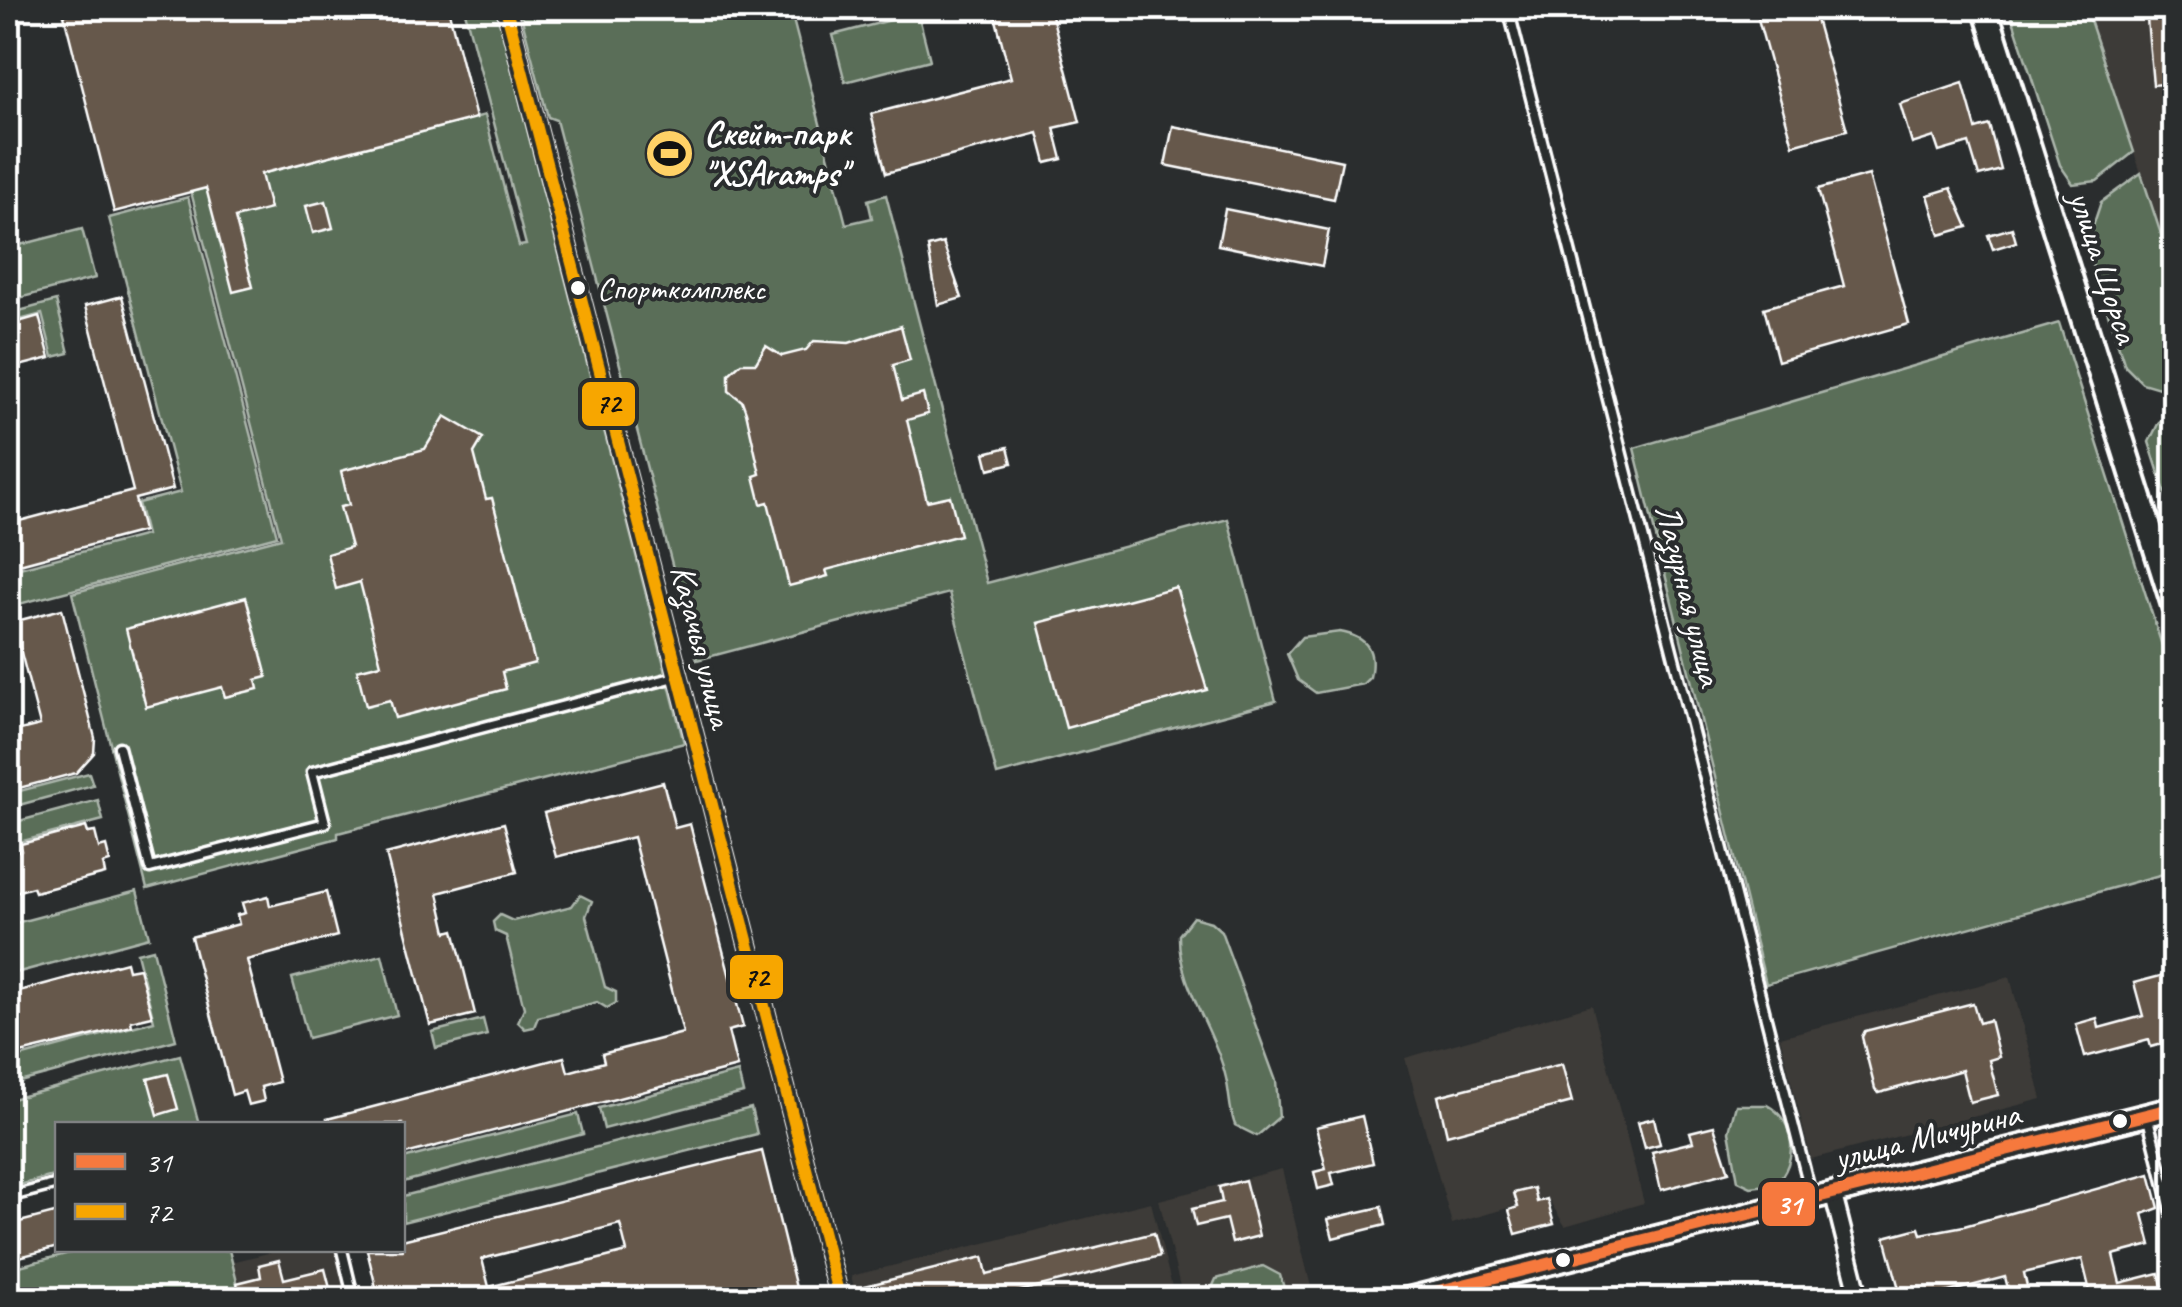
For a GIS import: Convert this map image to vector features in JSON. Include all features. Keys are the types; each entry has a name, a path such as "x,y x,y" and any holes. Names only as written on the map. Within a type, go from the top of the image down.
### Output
{"main road":[{"name":"улица Щорса","path":"1985,8 2174,606"}],"street":[{"name":"Казачья улица","path":"506,8 840,1300"},
{"name":"улица Мичурина","path":"1403,1300 2174,1108"},
{"name":"Лазурная улица","path":"1822,1196 1860,1300"},
{"path":"1493,1277 1499,1300"}],"lane":[{"name":"Лазурная улица","path":"1508,8 1822,1196"},
{"path":"119,747 150,868 325,823 312,772 678,676"},
{"path":"2147,1114 2174,1221"},
{"path":"8,1197 55,1185"},
{"path":"342,1252 354,1300"}],"shaded area":[{"path":"2086,8 2174,8 2174,274 2141,173"},
{"path":"2010,977 2042,1099 1811,1159 1780,1037"},
{"path":"1592,1005 1644,1203 1565,1226 1547,1197 1452,1224 1405,1058"},
{"path":"1282,1169 1314,1299 1183,1299 1159,1200"},
{"path":"1151,1202 1175,1299 857,1299 851,1276"},
{"path":"272,1252 337,1252 349,1299 78,1300"}],"green space":[{"path":"464,8 496,8 684,743 338,833 338,838 147,889 72,593 281,538 191,192 485,115 519,246 526,245"},
{"path":"519,8 790,8 846,224 872,218 868,200 886,195 987,583 1228,519 1276,701 997,775 949,593 697,660 556,120 548,117"},
{"path":"2009,8 2086,8 2134,152 2097,181 2073,184 2060,165"},
{"path":"918,13 930,60 845,82 833,35"},
{"path":"2141,173 2174,274 2165,301 2174,337 2174,380 2159,388 2142,383 2125,366 2090,258 2092,229 2101,202"},
{"path":"188,197 277,536 8,607 8,571 146,535 138,503 181,492 109,218"},
{"path":"82,229 95,278 8,301 8,248"},
{"path":"56,301 69,353 53,357 42,314 8,323 8,314"},
{"path":"2059,323 2174,683 2174,871 1766,984 1634,448"},
{"path":"2174,414 2174,520 2149,442 2159,422"},
{"path":"1340,632 1357,637 1367,646 1372,659 1370,677 1363,684 1316,693 1298,680 1287,654 1302,637"},
{"path":"89,773 93,785 8,808 8,794"},
{"path":"98,800 103,820 8,845 8,824"},
{"path":"137,891 149,937 8,975 8,925"},
{"path":"580,895 592,901 586,916 605,987 616,992 616,1003 607,1008 597,1002 538,1017 534,1027 525,1029 518,1022 524,1008 506,936 495,931 493,922 500,915 513,921 572,906"},
{"path":"1193,917 1211,922 1221,931 1276,1081 1279,1117 1257,1136 1235,1125 1221,1060 1184,972 1179,935"},
{"path":"153,949 176,1040 8,1085 8,1060 154,1021 137,953"},
{"path":"382,955 397,1015 308,1038 292,978"},
{"path":"483,1019 487,1035 436,1048 432,1032"},
{"path":"180,1055 198,1122 55,1122 55,1176 8,1188 8,1169 13,1167 8,1144 8,1100"},
{"path":"738,1072 743,1093 604,1129 599,1108"},
{"path":"1736,1105 1767,1105 1777,1112 1789,1131 1791,1153 1775,1184 1751,1187 1738,1181 1729,1131"},
{"path":"751,1108 757,1134 405,1222 405,1195"},
{"path":"578,1114 583,1134 405,1181 405,1158"},
{"path":"73,1252 230,1252 239,1290 202,1300 8,1299 8,1269"},
{"path":"1263,1266 1280,1275 1284,1288 1280,1299 1207,1299 1216,1279"}],"building":[{"path":"94,8 331,8 331,13 353,8 448,8 476,118 261,174 270,209 235,218 253,287 233,292 206,188 114,212 64,15"},
{"path":"993,8 1050,8 1080,122 1054,128 1062,159 1046,163 1038,133 886,173 871,114 1011,78"},
{"path":"1755,8 1813,8 1847,130 1793,145"},
{"path":"2146,8 2174,8 2174,83 2153,85"},
{"path":"1963,83 1976,129 1989,125 2001,170 1979,176 1969,143 1939,152 1934,137 1912,144 1900,104"},
{"path":"1173,126 1342,161 1334,199 1165,165"},
{"path":"1869,175 1909,324 1778,361 1764,308 1844,286 1818,189"},
{"path":"1951,188 1968,227 1940,235 1928,195"},
{"path":"326,201 333,228 313,233 306,206"},
{"path":"1225,209 1329,230 1322,266 1218,245"},
{"path":"2012,228 2016,242 1993,249 1988,235"},
{"path":"943,243 962,298 938,305 928,247"},
{"path":"122,296 173,489 135,499 143,531 8,567 8,524 133,491 85,306"},
{"path":"39,316 50,358 8,369 8,325"},
{"path":"901,326 910,360 893,365 902,400 923,394 928,414 907,420 927,501 950,496 960,535 826,570 828,576 789,586 768,502 761,504 754,476 760,474 746,412 742,401 729,391 729,374 741,363 756,363 766,346 782,356 806,350 814,341 849,343"},
{"path":"445,416 483,438 474,453 486,499 492,498 535,663 502,672 506,689 395,718 390,700 366,706 357,670 381,664 360,582 336,589 327,554 351,547 340,507 349,505 341,471 425,449"},
{"path":"1008,447 1012,463 989,469 985,453"},
{"path":"1176,587 1207,690 1066,728 1038,623"},
{"path":"246,597 267,677 256,680 258,689 225,697 222,687 146,707 126,629"},
{"path":"62,609 95,738 94,753 76,773 8,791 8,733 40,725 13,622"},
{"path":"663,782 675,828 690,824 743,1027 728,1031 737,1067 405,1154 405,1122 328,1122 327,1119 564,1057 568,1072 604,1062 602,1054 683,1033 633,837 556,857 544,813"},
{"path":"504,823 517,872 438,893 447,932 454,930 475,1014 430,1025 386,854"},
{"path":"86,827 88,833 95,832 99,848 106,846 110,862 103,864 105,874 35,892 33,887 8,894 8,854 22,850 21,844"},
{"path":"326,892 337,936 247,960 279,1082 261,1087 264,1101 248,1105 244,1091 232,1095 191,937 239,924 237,915 245,913 242,903 268,896 270,906"},
{"path":"126,962 128,970 139,968 152,1016 131,1021 132,1026 8,1056 8,994"},
{"path":"2164,975 2174,1014 2174,1041 2151,1047 2149,1040 2085,1057 2076,1024 2097,1018 2099,1028 2143,1016 2134,983"},
{"path":"1973,1003 1979,1023 1990,1020 1999,1057 1989,1060 1998,1095 1970,1102 1962,1070 1879,1093 1875,1089 1862,1037 1865,1031"},
{"path":"1562,1064 1572,1102 1447,1135 1438,1096"},
{"path":"168,1074 178,1109 158,1115 148,1079"},
{"path":"1362,1116 1373,1163 1331,1173 1334,1185 1318,1189 1314,1172 1326,1169 1316,1127"},
{"path":"1654,1118 1660,1144 1645,1148 1638,1122"},
{"path":"1714,1126 1729,1172 1661,1190 1652,1152 1693,1142 1690,1132"},
{"path":"762,1151 799,1300 632,1300 632,1294 609,1300 379,1300 367,1252 405,1252 405,1239","holes":["620,1224 627,1252 489,1287 482,1259"]},
{"path":"2150,1174 2159,1208 2143,1214 2151,1245 2113,1255 2120,1283 2159,1273 2166,1300 2092,1300 2082,1259 2024,1273 2030,1300 2011,1300 2005,1277 1937,1295 1938,1300 1902,1300 1885,1237 1919,1228 1921,1234 1964,1226"},
{"path":"1245,1180 1259,1236 1232,1243 1226,1219 1196,1226 1192,1209 1222,1202 1219,1187"},
{"path":"1534,1188 1537,1202 1547,1199 1554,1224 1516,1234 1509,1210 1518,1207 1514,1193"},
{"path":"1381,1207 1385,1225 1333,1238 1328,1219"},
{"path":"55,1213 55,1248 8,1260 8,1225"},
{"path":"1154,1233 1160,1256 984,1300 869,1300 865,1286 983,1257 987,1274"},
{"path":"279,1260 284,1279 325,1269 333,1300 241,1300 237,1283 261,1277 259,1265"}],"transit line":[{"name":"72","path":"506,8 840,1300"},
{"name":"31","path":"1403,1300 2174,1108"}],"place":[{"name":"Скейт-парк \"XSAramps\"","path":"669,153"},
{"name":"Спорткомплекс","path":"578,288"}]}
